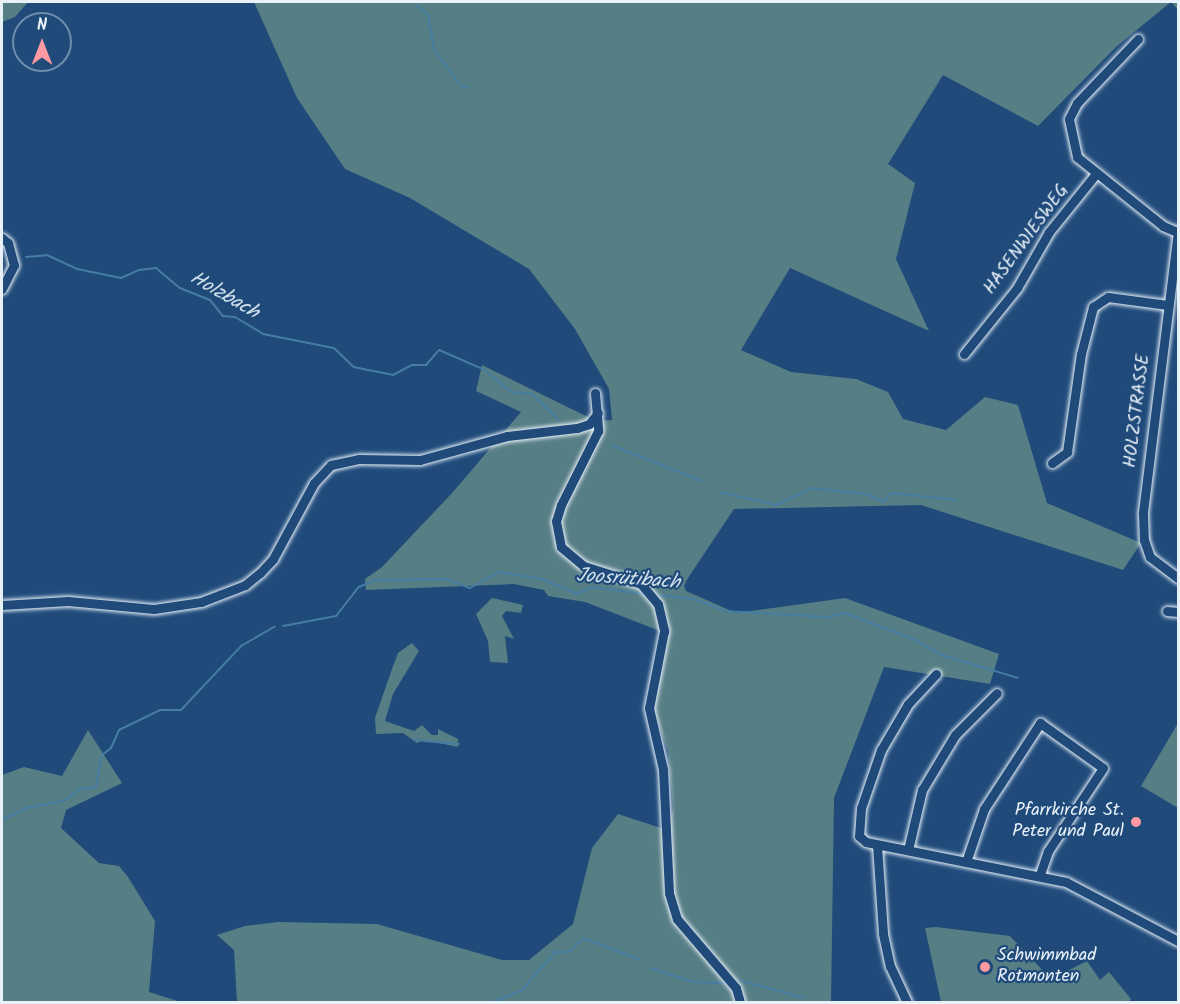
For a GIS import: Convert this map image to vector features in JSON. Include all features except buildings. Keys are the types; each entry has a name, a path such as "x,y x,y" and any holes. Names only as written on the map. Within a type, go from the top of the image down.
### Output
{"street":[{"name":"HOLZSTRASSE","path":"1138,39 1077,103 1069,119 1077,157 1095,175 1178,232 1146,477 1144,540 1150,557 1179,578"},
{"name":"HASENWIESWEG","path":"964,354 1017,288 1049,232 1095,175"},
{"path":"2,238 8,243 14,265 2,289"},
{"path":"1052,464 1067,452 1081,354 1094,307 1108,297 1167,305"},
{"path":"595,393 599,411 598,431 556,521 561,547 584,566 641,584 653,595 664,631 649,708 663,769 669,892 677,919 736,988 740,1002"},
{"path":"2,605 68,601 154,609 201,602 245,585 260,573 273,559 314,483 332,465 359,459 420,460 507,436 577,429 589,424 599,411"},
{"path":"1167,611 1179,612"},
{"path":"936,674 908,704 874,769 858,825 859,836 877,845 1040,874 1066,882 1179,941"},
{"path":"908,850 922,790 955,735 997,693"},
{"path":"966,862 984,809 1040,723 1103,768 1048,851 1040,874"},
{"path":"877,845 883,934 890,966 907,1002"}],"green space":[{"path":"2,2 28,2 19,12 12,12 12,18 2,22"},
{"path":"254,2 1171,2 1117,46 1038,126 943,75 888,164 915,183 896,259 929,331 790,268 741,350 791,372 856,379 888,392 903,419 946,430 985,397 1018,405 1047,503 1141,543 1123,570 921,505 734,509 688,578 684,586 686,591 736,613 845,598 999,654 990,684 884,667 834,798 831,1002 742,1002 678,917 671,891 669,830 673,807 668,751 655,714 655,688 670,627 660,631 585,602 548,596 544,590 514,584 366,590 365,579 382,567 453,492 521,412 476,391 482,365 596,421 612,420 609,389 575,329 529,269 410,198 345,169 297,98"},
{"path":"1171,2 1178,2 1178,10"},
{"path":"492,598 523,605 521,613 506,611 502,616 514,639 505,636 508,663 490,662 488,641 476,614"},
{"path":"412,643 419,651 393,694 385,721 414,731 422,725 432,735 438,735 438,729 458,739 458,747 424,740 417,743 403,733 376,734 375,718 398,653"},
{"path":"1178,723 1178,808 1141,786"},
{"path":"88,730 122,783 66,810 61,828 99,863 119,866 128,877 155,921 149,992 181,1002 2,1002 2,775 24,767 62,776"},
{"path":"618,814 667,830 674,921 735,989 738,1002 237,1002 234,950 217,935 245,926 278,922 377,924 502,960 529,960 573,924 592,848"},
{"name":"Schwimmbad Rotmonten","path":"936,927 1010,936 1051,979 1087,961 1100,980 1109,972 1131,999 1129,1002 941,1002 925,928"}],"waterway":[{"path":"417,6 428,15 434,50 461,86 468,87"},
{"name":"Holzbach","path":"26,257 47,255 77,269 121,278 139,270 156,268 180,288 210,300 223,316 235,317 263,334 334,348 354,367 393,375 412,365 426,365 439,350 483,369 511,392 532,394 559,420"},
{"name":"Holzbach","path":"611,445 702,481"},
{"name":"Holzbach","path":"720,492 776,505 812,488 866,494 884,502 891,493 957,500"},
{"name":"Joosrütibach","path":"283,626 336,616 359,587 375,580 446,579 470,588 499,572 542,579 577,594 592,587 645,594"},
{"name":"Joosrütibach","path":"654,595 694,599 725,611 828,617 845,613 913,639 942,655 1018,678"},
{"name":"Joosrütibach","path":"2,820 27,808 64,801 80,789 96,787 101,756 111,748 119,730 160,710 181,710 241,646 275,626"},
{"path":"414,740 459,744"},
{"path":"493,1002 522,990 555,952 569,952 583,938 641,960"},
{"path":"650,968 693,982 725,983"},
{"path":"738,980 805,998"}],"place":[{"name":"Pfarrkirche St. Peter und Paul","path":"1136,822"},
{"name":"Schwimmbad Rotmonten","path":"985,967"}]}
